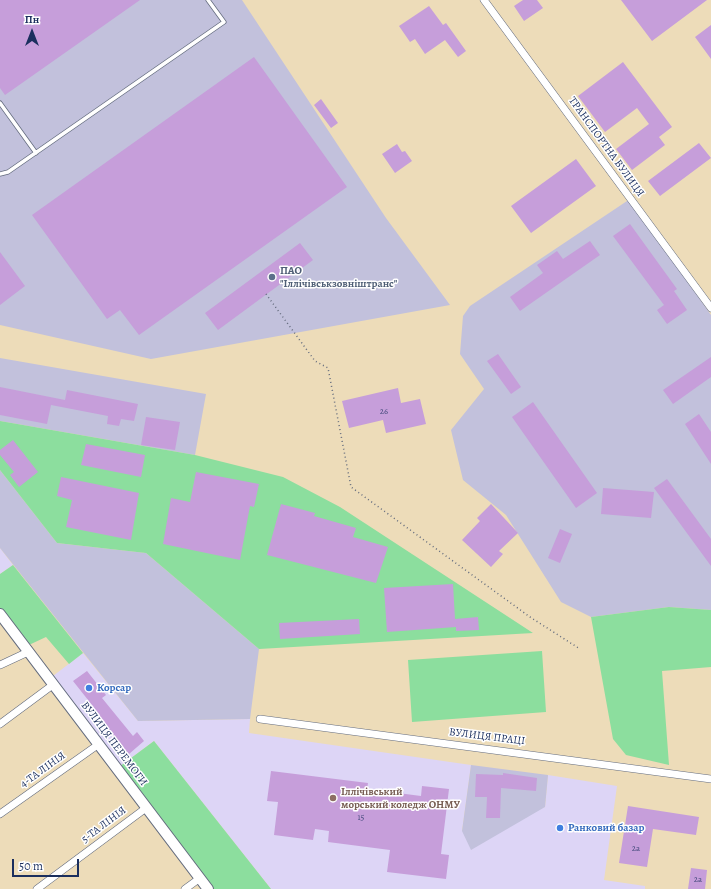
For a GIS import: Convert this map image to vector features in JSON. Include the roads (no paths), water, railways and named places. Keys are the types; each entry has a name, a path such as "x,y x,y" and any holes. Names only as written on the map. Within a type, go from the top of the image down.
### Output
{"main road":[{"name":"ВУЛИЦЯ ПЕРЕМОГИ","path":"0,614 208,889"}],"street":[{"name":"ТРАНСПОРТНА ВУЛИЦЯ","path":"484,0 711,308"},
{"path":"0,665 28,652"},
{"path":"0,724 54,684"},
{"name":"ВУЛИЦЯ ПРАЦІ","path":"260,719 711,779"},
{"name":"4-ТА ЛІНІЯ","path":"0,814 99,744"},
{"name":"5-ТА ЛІНІЯ","path":"37,889 146,808"},
{"path":"185,889 200,878"}],"lane":[{"path":"0,174 8,172 36,153 224,22 208,0"},
{"path":"0,103 36,153"}],"place":[{"name":"ПАО \"Іллічівськзовніштранс\"","path":"272,277"},
{"name":"Корсар","path":"89,688"},
{"name":"Іллічівський морський коледж ОНМУ","path":"333,798"},
{"name":"Ранковий базар","path":"560,828"}]}
